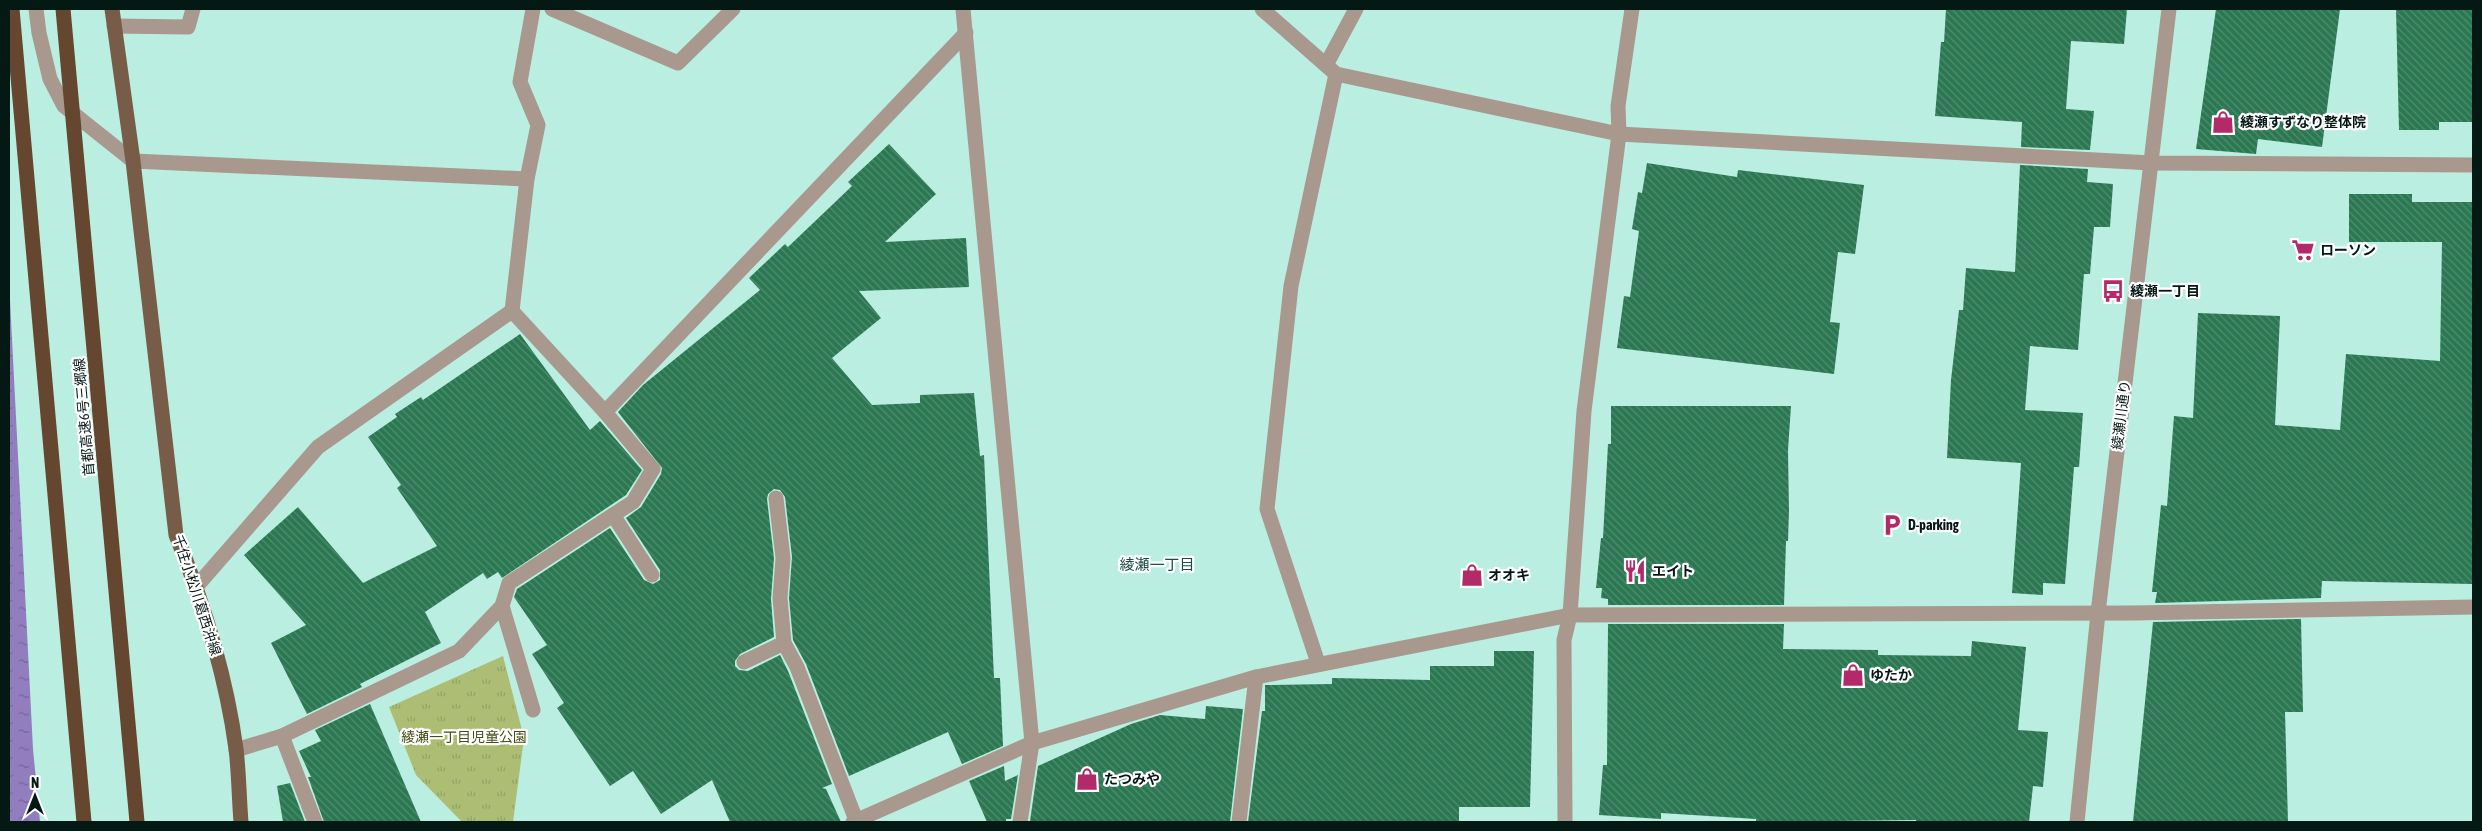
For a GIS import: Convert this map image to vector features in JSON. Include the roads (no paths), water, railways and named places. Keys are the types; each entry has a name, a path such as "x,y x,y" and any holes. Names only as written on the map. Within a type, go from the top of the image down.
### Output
{"highway":[{"path":"12,9 84,822"},
{"name":"首都高速6号三郷線","path":"63,9 137,822"}],"main road":[{"name":"千住小松川葛西沖線","path":"112,9 133,161 176,535 196,586 222,672 236,750 241,822"}],"street":[{"path":"36,9 38,33 50,79 64,106 133,161 527,179"},
{"path":"114,26 188,28 193,9"},
{"path":"196,586 318,447 512,311 527,179 538,125 520,82 533,9"},
{"path":"552,9 678,63 733,9"},
{"path":"963,9 1032,743 1020,822"},
{"path":"1262,9 1331,69 1619,134 2151,163 2473,165"},
{"path":"1318,663 1267,509 1291,286 1331,69 1356,9"},
{"path":"1565,822 1564,640 1570,615 1584,411 1619,134 1618,106 1632,9"},
{"name":"綾瀬川通り","path":"2077,822 2098,613 2169,9"},
{"path":"605,412 966,33"},
{"path":"236,750 282,736 459,651 502,606 509,583 633,502 653,469 605,412 512,311"},
{"path":"776,498 783,558 780,598 784,643 797,667 855,821 1032,743 1256,677 1318,663 1570,615 2098,613 2473,607"},
{"path":"613,515 652,575"},
{"path":"502,606 533,710"},
{"path":"744,662 784,643"},
{"path":"1239,822 1256,677"},
{"path":"282,736 315,822"}],"water":[{"path":"9,280 33,749 40,822 9,822"}],"place":[{"name":"綾瀬すずなり整体院","path":"2223,122"},
{"name":"ローソン","path":"2303,250"},
{"name":"綾瀬一丁目","path":"2113,291"},
{"name":"D-parking","path":"1892,525"},
{"name":"エイト","path":"1635,571"},
{"name":"オオキ","path":"1472,575"},
{"name":"ゆたか","path":"1853,675"},
{"name":"たつみや","path":"1087,779"}],"district":[{"name":"綾瀬一丁目","path":"1157,565"}],"park label":[{"name":"綾瀬一丁目児童公園","path":"464,737"}]}
